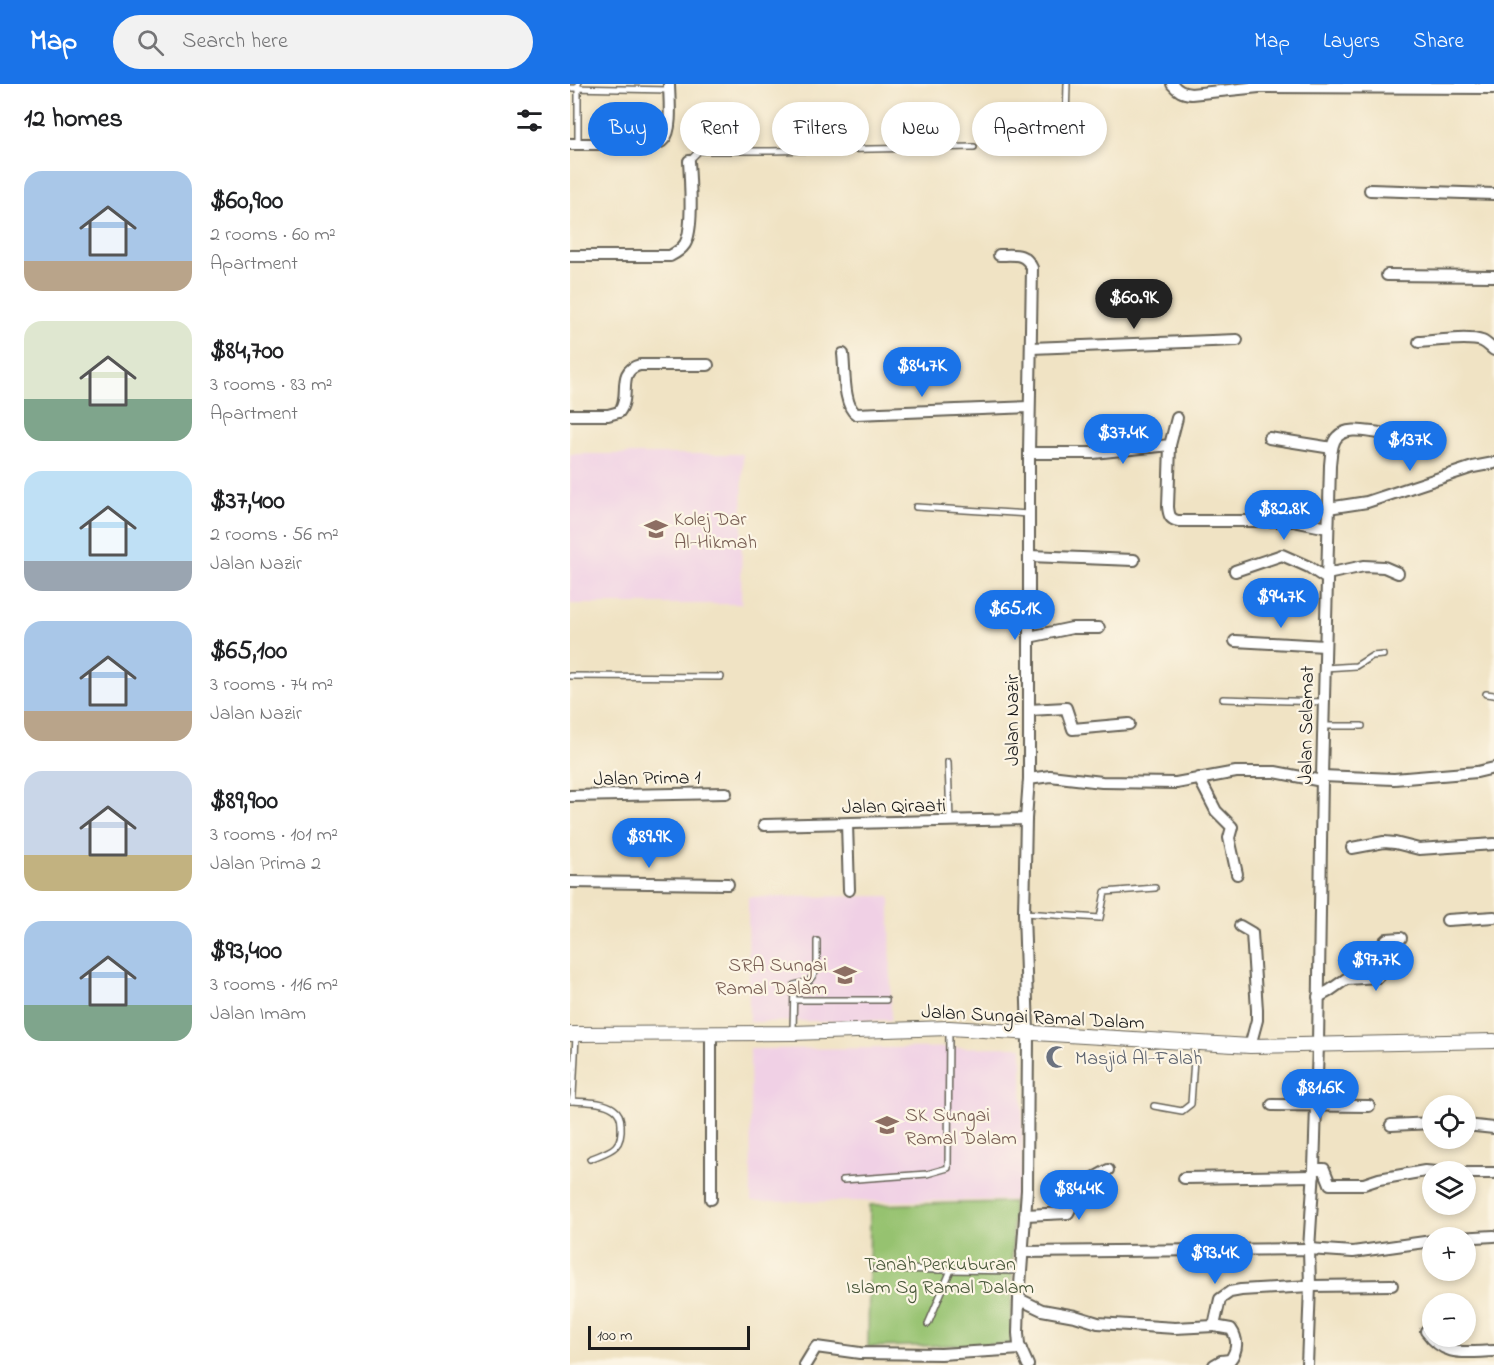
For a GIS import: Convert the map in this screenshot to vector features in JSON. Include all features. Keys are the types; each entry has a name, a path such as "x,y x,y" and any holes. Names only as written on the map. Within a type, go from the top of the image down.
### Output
{"street":[{"path":"1172,84 1176,90 1191,94 1259,87 1494,88"},
{"path":"574,144 651,144 663,141 669,129 669,87"},
{"path":"570,256 670,256 678,251 686,242 690,220 689,161"},
{"path":"1370,190 1494,194"},
{"name":"Jalan Nazir","path":"999,255 1020,255 1029,261 1032,268 1029,407 1029,779 1024,914 1028,1032 1027,1190 1017,1333 1028,1365"},
{"path":"1387,275 1494,276"},
{"path":"1031,348 1238,340"},
{"path":"1419,342 1478,340 1486,342 1494,350"},
{"path":"843,354 847,396 851,411 856,414 1029,407"},
{"path":"570,415 608,415 619,412 624,403 626,375 634,367 640,365 708,365"},
{"path":"1177,418 1170,445 1168,507 1169,516 1173,520 1178,522 1293,521 1328,528"},
{"path":"1269,438 1332,447 1336,437 1344,433 1359,430 1380,434"},
{"path":"1029,453 1093,453 1170,445"},
{"name":"Jalan Selamat","path":"1307,1365 1309,1249 1314,1173 1328,508 1332,447"},
{"path":"1328,508 1367,502 1473,467 1494,463"},
{"path":"1235,572 1282,555 1327,576 1364,566 1384,567 1398,573"},
{"path":"1029,556 1134,560"},
{"path":"1029,637 1072,628 1099,628"},
{"path":"1235,641 1325,646"},
{"path":"1029,710 1066,708 1073,729 1129,724"},
{"path":"1029,779 1050,776 1102,782 1176,783 1236,772 1275,772 1322,778 1394,779 1477,772 1494,768"},
{"path":"1199,778 1216,811 1232,827 1229,838 1237,874"},
{"name":"Jalan Prima 1","path":"570,796 726,793"},
{"name":"Jalan Qiraati","path":"764,825 1026,819"},
{"path":"848,824 849,890"},
{"path":"1352,848 1384,842 1419,849 1494,844"},
{"path":"570,882 728,884"},
{"path":"1447,920 1494,917"},
{"path":"1240,926 1252,933 1257,1020 1250,1046"},
{"path":"1318,997 1346,979 1378,977 1382,970 1384,942 1387,939 1401,938"},
{"name":"Jalan Sungai Ramal Dalam","path":"573,1034 793,1033 949,1028 1250,1046 1494,1041"},
{"path":"711,1033 711,1199"},
{"path":"1272,1105 1369,1106"},
{"path":"1391,1125 1422,1123"},
{"path":"1476,1126 1494,1128"},
{"path":"1184,1178 1314,1173 1324,1169 1330,1184 1364,1184 1422,1172"},
{"path":"1024,1215 1068,1213 1083,1184 1108,1170"},
{"path":"1476,1173 1494,1173"},
{"path":"1476,1237 1494,1236"},
{"path":"1022,1252 1309,1249 1353,1252 1422,1242"},
{"path":"1214,1326 1220,1299 1230,1292 1310,1286 1392,1285"},
{"path":"1019,1299 1042,1310 1076,1316 1098,1323 1175,1328 1214,1326 1231,1329 1235,1335 1235,1354 1230,1360 1214,1365"},
{"path":"805,1365 816,1347 941,1360 1021,1349"},
{"path":"1440,1347 1449,1351 1494,1351"}],"lane":[{"path":"1067,84 1067,102"},
{"path":"570,88 578,86 669,87"},
{"path":"574,144 578,86"},
{"path":"689,161 699,151 972,147"},
{"path":"916,507 1029,514"},
{"path":"1325,668 1356,666 1372,656 1383,655"},
{"path":"570,676 721,677"},
{"path":"1486,694 1494,694"},
{"path":"1223,699 1324,702"},
{"path":"1323,726 1362,726"},
{"path":"948,762 950,821"},
{"path":"1024,914 1100,918 1105,892 1155,888"},
{"path":"793,1033 794,985 809,981 818,970 817,941"},
{"path":"794,1000 886,1000"},
{"path":"843,1180 927,1174 948,1168 949,1028"},
{"path":"573,1034 571,1101 604,1104 613,1108 620,1116 622,1128 618,1146 590,1159"},
{"path":"1154,1107 1182,1111 1191,1104 1195,1044"},
{"path":"875,1269 1021,1271"},
{"path":"928,1324 951,1270"}],"shaded area":[{"name":"Kolej Dar Al-Hikmah","path":"570,454 743,454 741,604 570,604"},
{"path":"890,896 891,1020 749,1022 748,897"},
{"name":"SK Sungai Ramal Dalam","path":"1022,1047 1023,1200 751,1202 750,1049"}],"green space":[{"name":"Tanah Perkuburan Islam Sg Ramal Dalam","path":"1013,1202 1011,1344 868,1347 870,1205"}],"place":[{"name":"Kolej Dar Al-Hikmah","path":"656,529"},
{"name":"SRA Sungai Ramal Dalam","path":"845,975"},
{"name":"Masjid Al-Falah","path":"1057,1057"},
{"name":"SK Sungai Ramal Dalam","path":"887,1125"}]}
